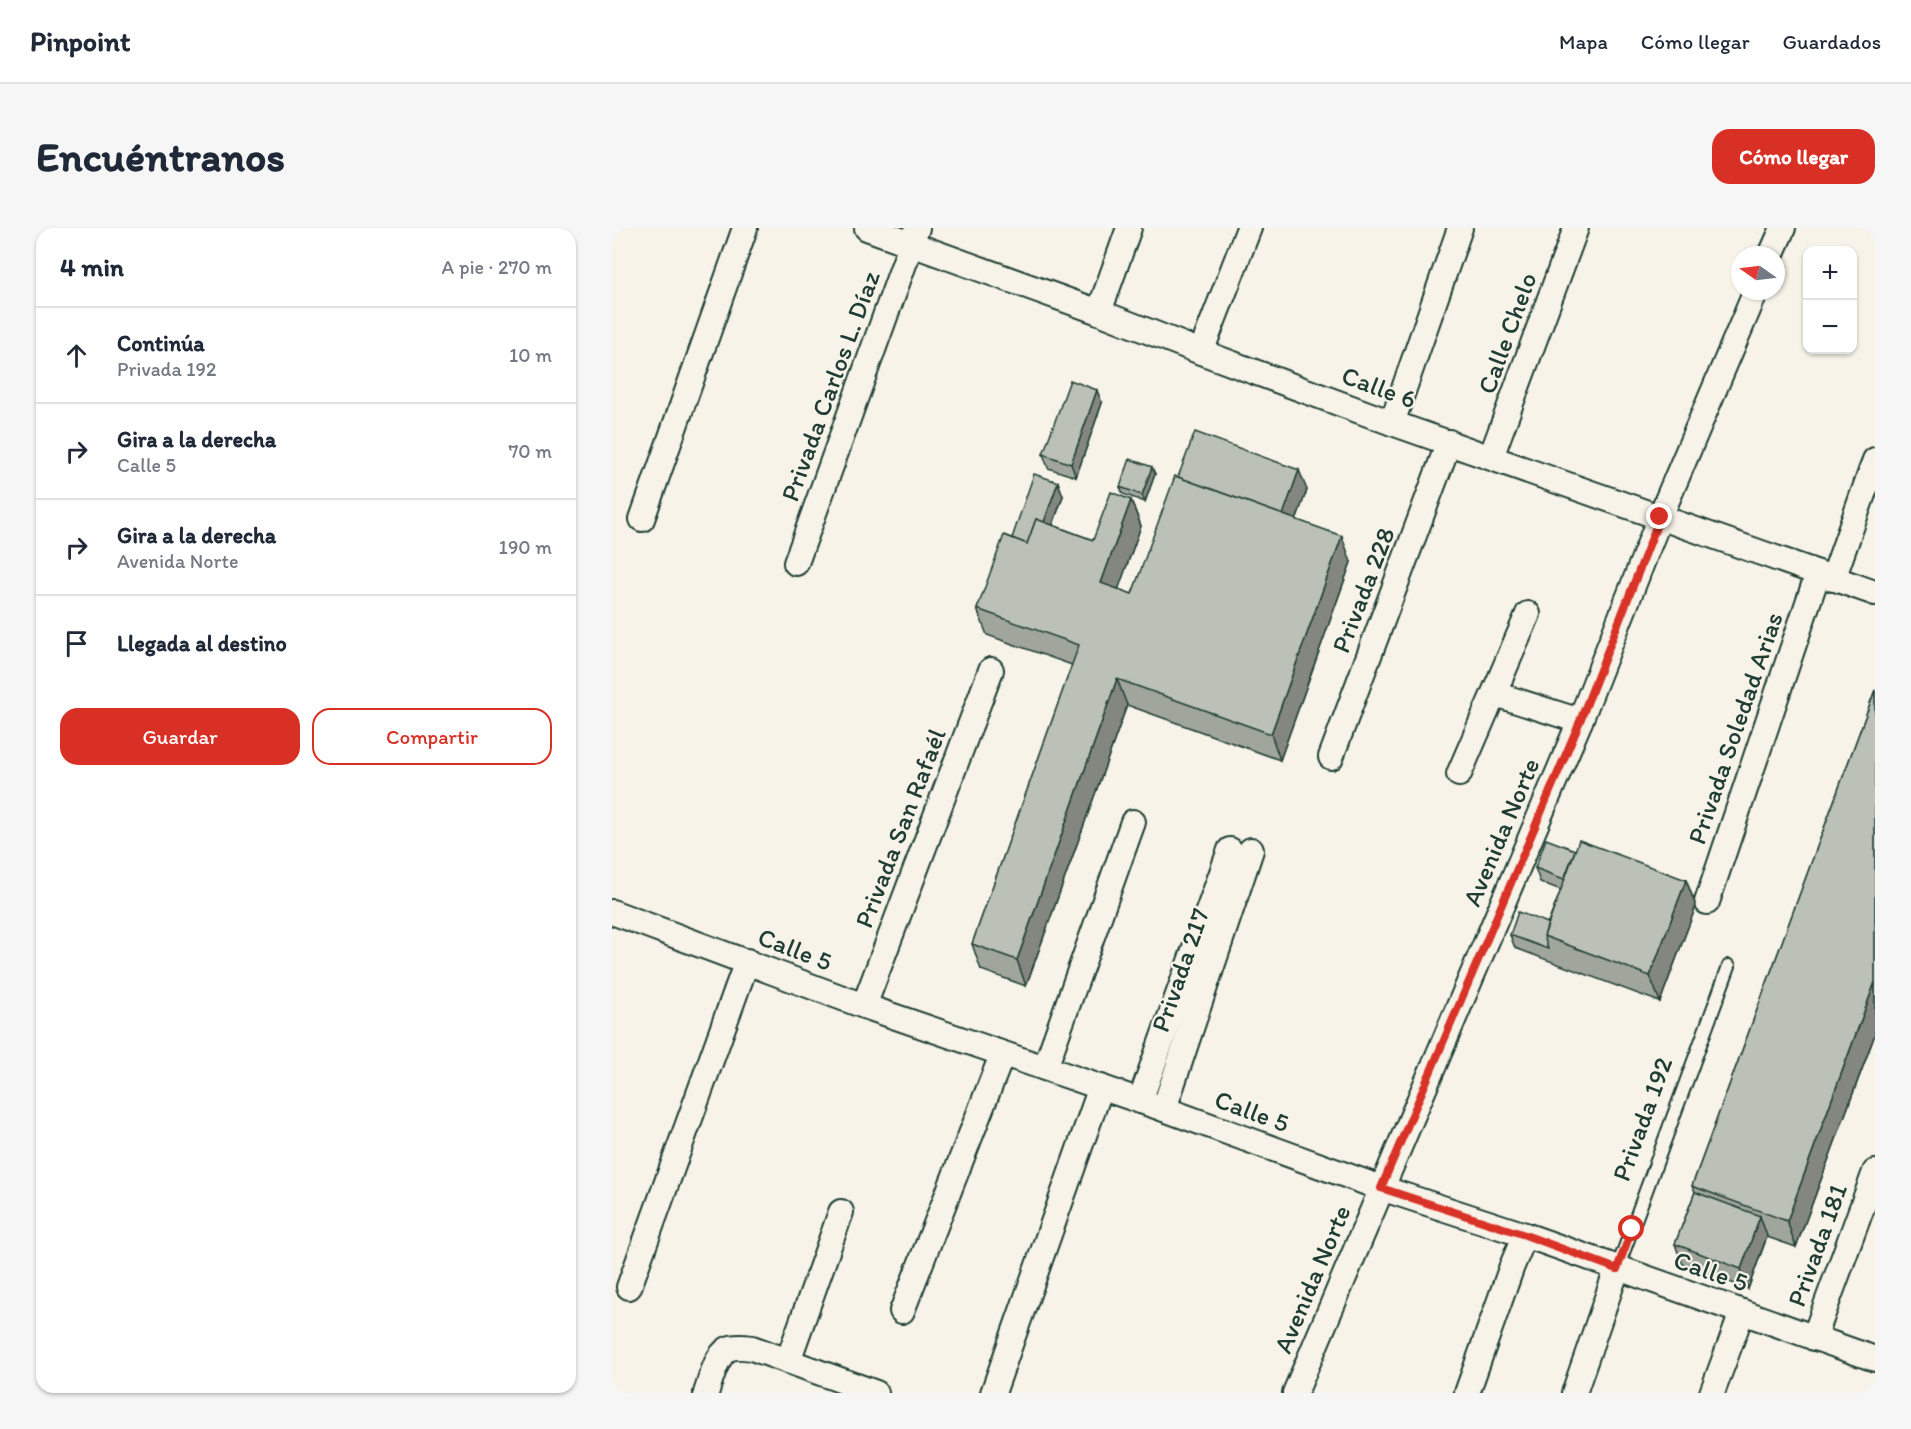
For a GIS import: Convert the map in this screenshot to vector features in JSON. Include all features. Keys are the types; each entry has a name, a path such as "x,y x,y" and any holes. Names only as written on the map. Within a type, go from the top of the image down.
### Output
{"street":[{"path":"642,519 745,228"},
{"name":"Calle 6","path":"867,228 914,236 1201,352 1392,423 1875,593"},
{"path":"1099,312 1129,228"},
{"path":"1201,352 1249,228"},
{"path":"1392,423 1460,228"},
{"name":"Calle Chelo","path":"1491,458 1576,228"},
{"path":"1775,246 1783,228"},
{"name":"Privada Carlos L. Díaz","path":"796,564 914,236"},
{"name":"Avenida Norte","path":"1295,1393 1580,721 1660,517 1752,300"},
{"name":"Privada 228","path":"1331,757 1449,442"},
{"name":"Privada Soledad Arias","path":"1707,902 1826,576 1875,460"},
{"path":"1459,774 1528,615"},
{"name":"Privada San Rafaél","path":"864,1006 990,670"},
{"path":"1495,694 1580,721"},
{"path":"1046,1068 1133,822"},
{"name":"Privada 217","path":"1140,1101 1241,850 1164,1109"},
{"name":"Calle 5","path":"612,912 1002,1055 1101,1087 1381,1188 1525,1235 1875,1359"},
{"path":"629,1287 747,962"},
{"path":"902,1311 1002,1055"},
{"path":"993,1393 1101,1087"},
{"name":"Privada 181","path":"1814,1338 1822,1311 1875,1172"},
{"path":"788,1361 841,1212"},
{"path":"1467,1393 1525,1235"},
{"name":"Privada 192","path":"1574,1393 1617,1269"},
{"path":"1712,1393 1742,1312"},
{"path":"706,1393 719,1360 728,1349 752,1348 876,1393"}],"lane":[{"name":"Privada 192","path":"1617,1269 1729,966"}],"building":[{"path":"1070,380 1097,390 1071,464 1043,454"},
{"path":"1195,432 1299,470 1283,515 1178,477"},
{"path":"1130,459 1152,467 1142,495 1120,487"},
{"path":"1034,474 1058,482 1044,522 1036,519 1027,544 1012,538"},
{"path":"1175,476 1342,536 1271,734 1117,679 1017,960 972,944 1079,645 977,609 1004,535 1027,544 1036,519 1093,540 1111,492 1131,500 1101,583 1132,594"},
{"path":"1875,690 1875,982 1787,1221 1692,1186"},
{"path":"1546,839 1575,850 1564,879 1535,868"},
{"path":"1579,840 1686,880 1650,976 1544,936"},
{"path":"1518,912 1548,923 1544,936 1548,949 1510,935"},
{"path":"1695,1192 1760,1216 1741,1269 1675,1244"}],"route":[{"path":"1632,1229 1617,1269 1525,1235 1381,1188 1580,721 1660,517"}]}
